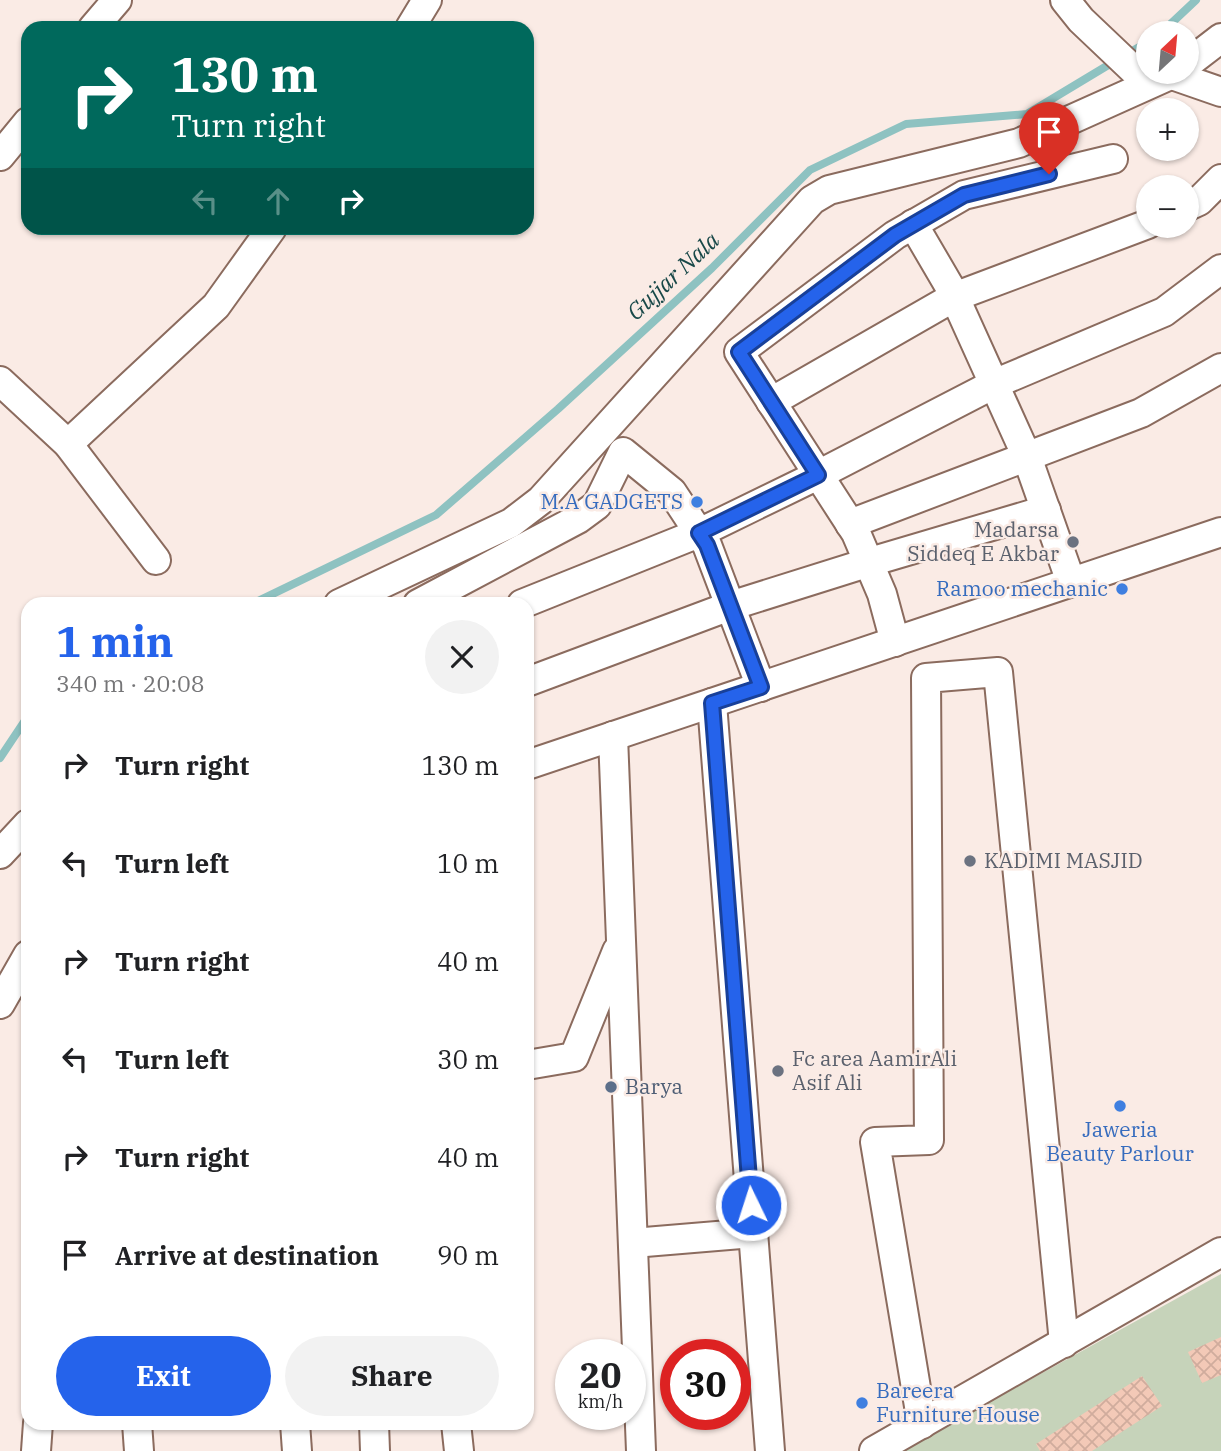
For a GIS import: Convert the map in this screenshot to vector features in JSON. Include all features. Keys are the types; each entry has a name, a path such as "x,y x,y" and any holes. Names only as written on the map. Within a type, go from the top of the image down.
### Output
{"street":[{"path":"95,21 103,0"},
{"path":"98,21 117,0"},
{"path":"414,21 427,0"},
{"path":"1073,10 1136,72"},
{"path":"1199,55 1221,38"},
{"path":"1199,81 1221,92"},
{"path":"353,597 511,523 541,500 812,200 830,190 1019,143 1150,84"},
{"path":"0,156 21,130"},
{"path":"895,642 870,562 850,524 739,352 895,235 964,195 1113,159"},
{"path":"1199,201 1221,179"},
{"path":"913,224 954,298 1027,457 1071,582"},
{"path":"771,402 954,298 1136,229"},
{"path":"68,444 216,306 267,235"},
{"path":"534,599 699,533 994,384 1164,312 1221,269"},
{"path":"850,524 1140,413 1221,368"},
{"path":"0,381 68,444 156,560"},
{"path":"433,597 578,519 597,505 622,452 672,492 707,545 761,687"},
{"path":"534,679 730,606 1046,510"},
{"path":"534,763 1221,532"},
{"path":"922,1424 875,1142 929,1140 926,678 998,672 1064,1343"},
{"path":"712,703 770,1451"},
{"path":"613,736 640,1451"},
{"path":"0,854 21,832"},
{"path":"534,1064 574,1057 621,942"},
{"path":"0,1004 21,967"},
{"path":"633,1243 753,1233"},
{"path":"874,1451 1221,1252"},
{"path":"36,1451 38,1430"},
{"path":"138,1430 139,1451"},
{"path":"296,1430 297,1451"},
{"path":"374,1430 375,1451"},
{"path":"457,1430 459,1451"}],"green space":[{"path":"1221,1274 1221,1451 901,1451"}],"building":[{"path":"1221,1337 1221,1375 1202,1383 1188,1352"},
{"path":"1142,1376 1162,1406 1092,1451 1040,1451 1036,1444"}],"waterway":[{"name":"Gujjar Nala","path":"1174,21 1196,0"},
{"name":"Gujjar Nala","path":"1127,54 1136,49"},
{"name":"Gujjar Nala","path":"266,597 436,515 558,409 712,268 810,170 906,124 1027,114 1115,61"},
{"name":"Gujjar Nala","path":"0,758 21,726"}],"place":[{"name":"M.A GADGETS","path":"697,502"},
{"name":"Madarsa Siddeq E Akbar","path":"1073,542"},
{"name":"Ramoo mechanic","path":"1122,589"},
{"name":"KADIMI MASJID","path":"970,861"},
{"name":"Fc area AamirAli Asif Ali","path":"778,1071"},
{"name":"Barya","path":"611,1087"},
{"name":"Jaweria Beauty Parlour","path":"1120,1106"},
{"name":"Bareera Furniture House","path":"862,1403"}],"route":[{"path":"751,1205 712,703 761,687 707,545 699,533 818,475 739,352 913,224 964,195 1049,174"}]}
